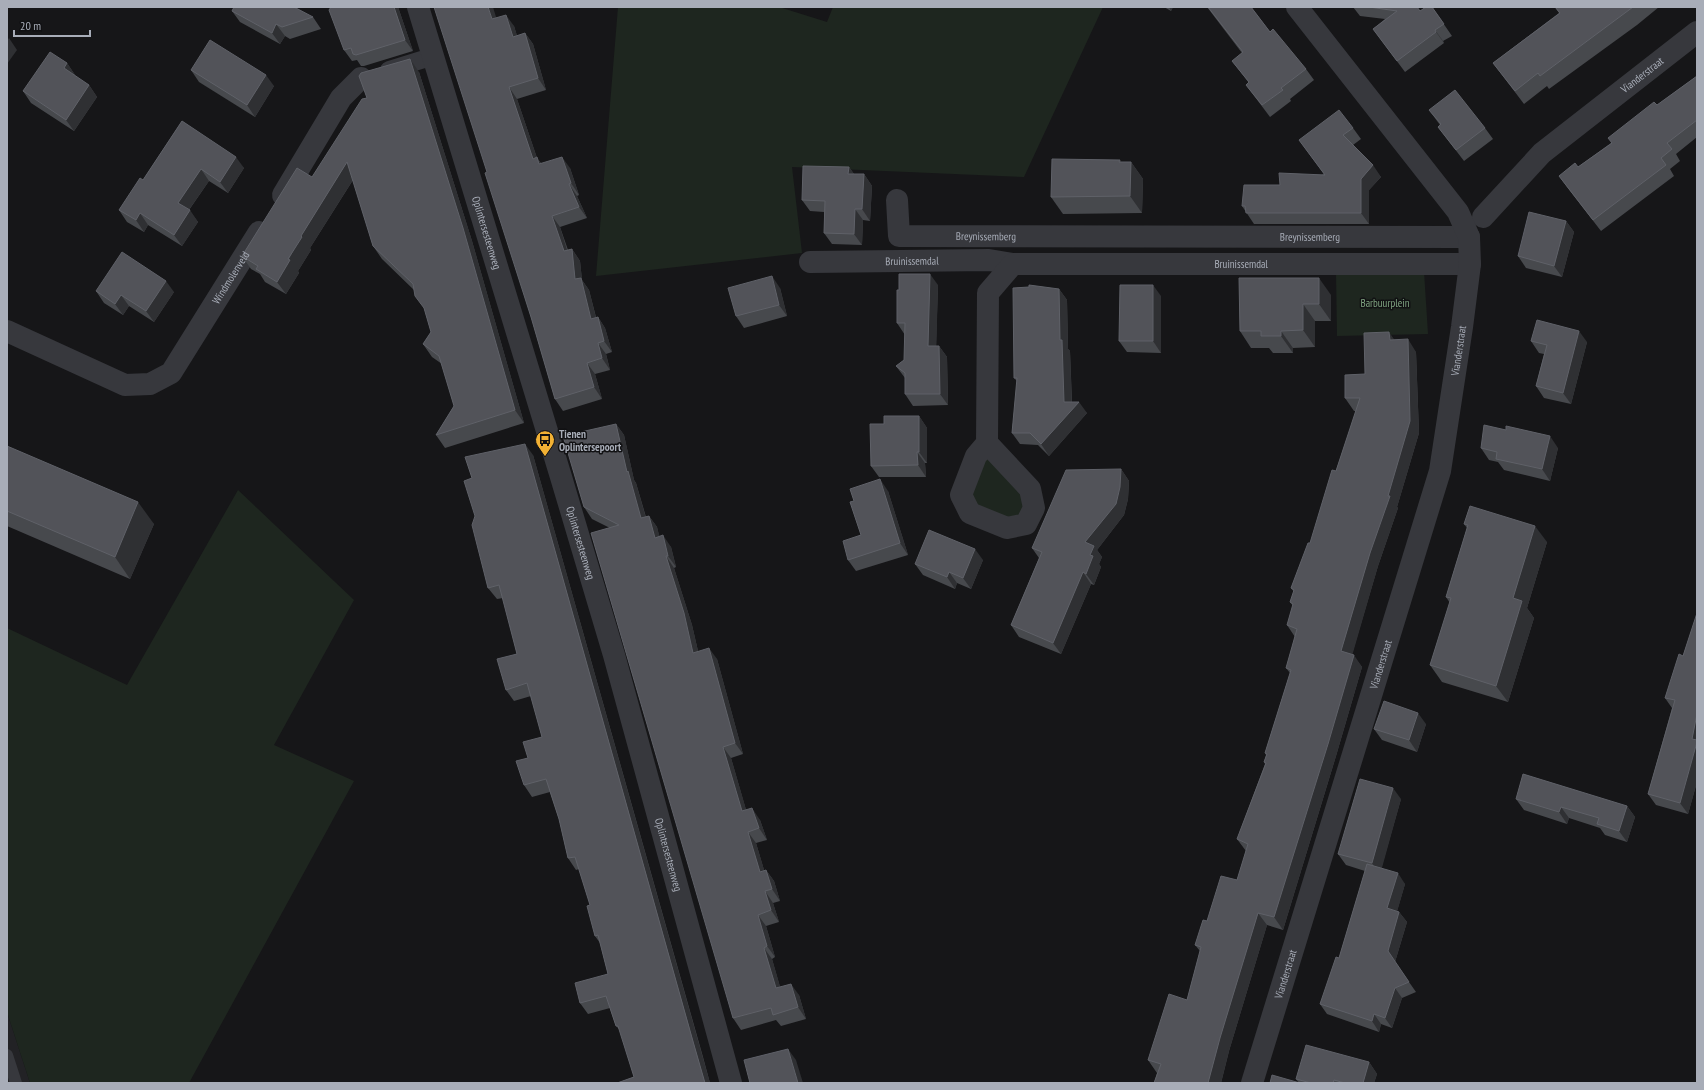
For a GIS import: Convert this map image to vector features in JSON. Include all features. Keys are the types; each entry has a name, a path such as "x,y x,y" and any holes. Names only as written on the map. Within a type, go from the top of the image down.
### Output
{"street":[{"name":"Oplintersesteenweg","path":"418,7 561,476 609,640 731,1083"},
{"path":"1297,7 1458,212 1469,237"},
{"name":"Vianderstraat","path":"1483,217 1542,153 1697,32"},
{"name":"Windmolenveld","path":"7,331 125,385 150,384 171,373 295,175 341,98 361,78 434,56"},
{"name":"Breynissemberg","path":"897,200 899,236 1469,237"},
{"name":"Vianderstraat","path":"1252,1083 1440,471 1470,264 1469,237"},
{"name":"Bruinissemdal","path":"810,262 989,260 1013,264 1470,264"},
{"path":"987,443 988,293 1013,264"}],"lane":[{"path":"7,1055 16,1083"}],"shaded area":[{"path":"7,1012 30,1083 7,1083"}],"green space":[{"path":"618,7 779,7 827,22 833,7 1103,7 1024,177 792,167 802,253 596,276"},
{"name":"Barbuurplein","path":"1336,271 1424,271 1428,334 1337,336"},
{"path":"987,443 1030,489 1026,524 970,513 976,456"},
{"path":"238,490 354,600 274,745 354,781 189,1083 30,1083 7,1012 7,628 127,685"}],"building":[{"path":"234,7 294,7 313,17 282,27 276,24 272,33 232,11"},
{"path":"331,7 394,7 405,40 356,55 353,54 351,48 344,50 329,10"},
{"path":"434,7 488,7 492,19 506,15 513,37 525,33 538,78 509,87 533,159 537,157 539,164 562,157 571,183 569,184 579,207 552,216 564,251 572,249 575,279 581,278 591,319 598,317 604,341 598,343 602,358 587,363 594,387 555,399 531,317 485,173 487,172"},
{"path":"1208,7 1251,7 1270,32 1273,29 1306,69 1281,88 1283,90 1262,105 1246,85 1249,82 1232,61 1243,52"},
{"path":"1369,7 1417,7 1420,11 1426,7 1432,7 1444,24 1435,30 1436,32 1397,61 1373,29 1397,11"},
{"path":"1555,7 1633,7 1540,76 1538,73 1515,91 1493,63 1560,13"},
{"path":"210,40 266,75 247,105 191,70"},
{"path":"50,52 67,63 64,68 89,85 66,120 23,91"},
{"path":"410,59 463,228 515,410 436,435 454,406 439,356 423,344 431,332 424,308 415,296 413,284 373,246 347,162 301,236 302,237 288,259 290,260 277,282 256,269 258,266 242,256 297,168 312,177 362,99 367,98 359,76 361,73"},
{"path":"1697,76 1697,120 1667,143 1672,149 1661,158 1666,165 1593,220 1559,176 1575,163 1578,167 1612,143 1608,138 1654,102 1657,105"},
{"path":"1455,90 1485,128 1456,150 1438,127 1441,124 1429,110"},
{"path":"1339,110 1353,128 1343,135 1373,165 1361,179 1361,213 1246,213 1245,206 1242,206 1244,185 1280,185 1279,173 1325,175 1299,140"},
{"path":"182,121 236,157 220,182 201,169 178,203 190,210 174,235 140,213 136,220 119,210 140,178 143,180"},
{"path":"1052,159 1120,160 1119,162 1131,162 1130,196 1051,197"},
{"path":"803,166 849,167 848,174 864,174 862,209 855,209 854,234 824,233 825,201 802,200"},
{"path":"1529,212 1566,221 1554,266 1518,256"},
{"path":"122,252 166,281 146,311 121,295 115,304 96,291"},
{"path":"899,274 930,274 928,346 939,346 940,394 905,394 905,373 896,366 904,360 905,323 897,323 897,290 899,290"},
{"path":"772,276 779,305 736,316 728,288"},
{"path":"1239,278 1319,278 1319,304 1303,304 1303,330 1281,331 1281,336 1261,336 1261,331 1240,331"},
{"path":"1029,285 1059,289 1060,340 1062,340 1064,402 1079,402 1041,444 1030,433 1012,433 1017,378 1014,378 1013,288 1029,287"},
{"path":"1120,285 1153,285 1153,341 1119,341"},
{"path":"1537,320 1579,331 1563,393 1536,386 1547,345 1531,341"},
{"path":"1389,332 1390,340 1408,339 1410,421 1388,496 1390,496 1370,553 1341,651 1354,655 1274,917 1258,913 1208,1083 1154,1083 1161,1064 1148,1060 1169,994 1187,1000 1201,947 1195,945 1203,920 1207,921 1221,876 1237,880 1248,844 1237,839 1266,763 1264,762 1267,754 1265,753 1291,670 1286,668 1297,629 1287,625 1293,604 1290,602 1294,590 1291,588 1308,543 1310,543 1332,470 1336,471 1360,398 1345,398 1345,375 1365,374 1364,333"},
{"path":"884,416 919,416 919,452 917,452 918,465 871,466 870,424 884,424"},
{"path":"616,424 627,472 628,471 641,518 649,516 655,538 663,535 668,556 666,556 684,613 693,653 709,648 735,743 723,747 742,811 752,808 759,828 748,832 760,872 766,870 772,889 765,891 771,910 758,915 767,946 764,948 776,988 791,984 798,1007 773,1015 771,1008 733,1018 591,533 619,525 584,507 563,436"},
{"path":"1484,425 1506,430 1506,426 1550,436 1542,469 1496,459 1497,452 1481,448"},
{"path":"525,444 705,1083 617,1083 634,1077 618,1026 616,1026 606,996 580,1003 575,983 608,974 598,935 595,936 587,906 590,905 575,857 568,858 559,819 546,779 524,785 516,761 528,758 523,742 542,737 527,683 506,690 497,659 517,654 499,585 488,588 472,525 475,516 464,481 472,478 465,457"},
{"path":"7,446 138,502 115,557 7,511"},
{"path":"1121,469 1120,487 1116,504 1085,542 1094,546 1090,555 1093,556 1086,574 1083,572 1053,643 1011,625 1042,552 1032,548 1066,470"},
{"path":"880,479 900,543 848,560 843,541 861,535 850,502 854,501 850,489"},
{"path":"1470,506 1535,526 1513,598 1522,601 1496,686 1430,665 1451,598 1446,597 1468,525 1464,524"},
{"path":"929,530 975,549 963,578 949,572 947,577 915,564"},
{"path":"1697,613 1697,714 1692,739 1697,740 1697,742 1680,803 1648,794 1675,700 1665,698 1679,654 1683,656"},
{"path":"1384,701 1418,713 1409,740 1374,729"},
{"path":"1523,774 1627,806 1619,831 1597,824 1599,818 1561,807 1559,812 1516,799"},
{"path":"1360,779 1393,788 1372,863 1338,854"},
{"path":"1367,864 1398,873 1387,908 1399,912 1388,951 1409,982 1395,988 1385,1018 1374,1014 1372,1021 1320,1004 1336,957 1339,958"},
{"path":"1306,1045 1369,1062 1363,1083 1345,1083 1334,1080 1333,1083 1311,1083 1296,1079"},
{"path":"788,1049 798,1083 750,1083 744,1060"},
{"path":"1272,1075 1300,1083 1270,1083"}],"place":[{"name":"Tienen Oplintersepoort","path":"545,457"}]}
